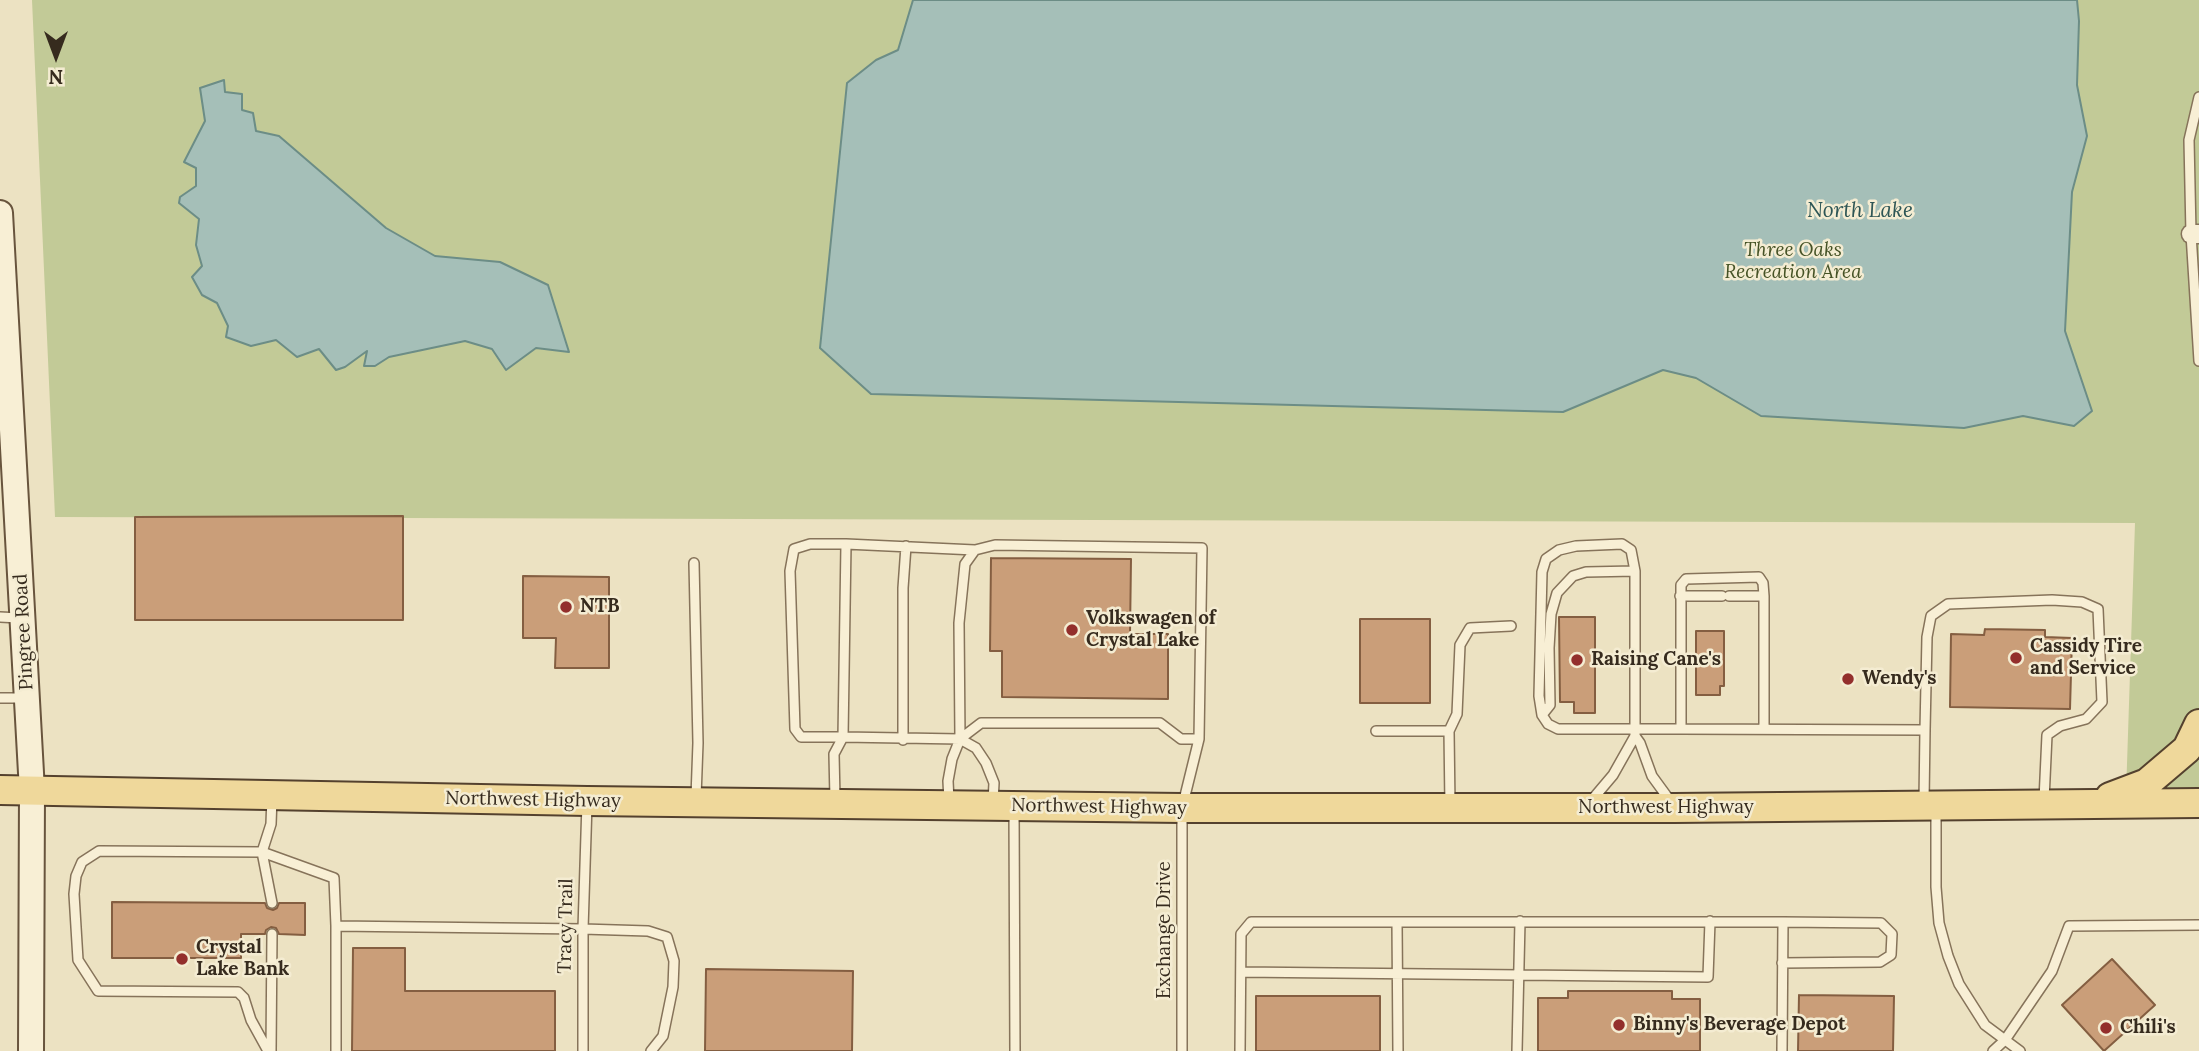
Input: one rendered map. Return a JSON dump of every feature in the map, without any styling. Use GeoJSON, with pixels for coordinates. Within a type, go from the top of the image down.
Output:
{"type":"FeatureCollection","features":[{"type":"Feature","properties":{"kind":"main road"},"geometry":{"type":"LineString","coordinates":[[2091,804],[2147,783],[2187,749],[2199,724]]}},
{"type":"Feature","properties":{"kind":"main road","name":"Northwest Highway"},"geometry":{"type":"LineString","coordinates":[[0,790],[695,803],[1182,808],[1584,809],[2199,803]]}},
{"type":"Feature","properties":{"kind":"street","name":"Pingree Road"},"geometry":{"type":"LineString","coordinates":[[0,213],[12,618],[28,698],[32,790],[31,1051]]}},
{"type":"Feature","properties":{"kind":"lane"},"geometry":{"type":"LineString","coordinates":[[2199,97],[2189,140],[2199,361]]}},
{"type":"Feature","properties":{"kind":"lane"},"geometry":{"type":"LineString","coordinates":[[975,550],[846,544],[810,544],[794,549],[790,571],[795,729],[801,737],[960,739],[976,748],[986,763],[1004,806],[1015,1051]]}},
{"type":"Feature","properties":{"kind":"lane"},"geometry":{"type":"LineString","coordinates":[[835,804],[834,754],[843,737],[846,544]]}},
{"type":"Feature","properties":{"kind":"lane"},"geometry":{"type":"LineString","coordinates":[[1675,808],[1652,776],[1635,733],[1635,571],[1630,550],[1622,544],[1576,546],[1559,550],[1546,559],[1542,572],[1539,696],[1542,715],[1548,724],[1559,729],[1635,733],[1681,729],[1925,730]]}},
{"type":"Feature","properties":{"kind":"lane","name":"Exchange Drive"},"geometry":{"type":"LineString","coordinates":[[975,550],[995,545],[1202,548],[1199,739],[1182,808],[1182,1051]]}},
{"type":"Feature","properties":{"kind":"lane"},"geometry":{"type":"LineString","coordinates":[[903,740],[903,589],[906,546]]}},
{"type":"Feature","properties":{"kind":"lane"},"geometry":{"type":"LineString","coordinates":[[949,806],[948,781],[952,759],[960,739],[959,623],[965,564],[975,550]]}},
{"type":"Feature","properties":{"kind":"lane"},"geometry":{"type":"LineString","coordinates":[[694,563],[698,743],[695,803]]}},
{"type":"Feature","properties":{"kind":"lane"},"geometry":{"type":"LineString","coordinates":[[1542,715],[1550,705],[1551,614],[1557,593],[1573,576],[1586,572],[1635,571]]}},
{"type":"Feature","properties":{"kind":"lane"},"geometry":{"type":"LineString","coordinates":[[1681,729],[1681,585],[1686,579],[1759,577],[1763,583],[1764,596],[1764,729]]}},
{"type":"Feature","properties":{"kind":"lane"},"geometry":{"type":"LineString","coordinates":[[1680,596],[1764,596]]}},
{"type":"Feature","properties":{"kind":"lane"},"geometry":{"type":"LineString","coordinates":[[2020,1051],[1985,1025],[1978,1015],[1959,984],[1939,923],[1925,730],[1927,637],[1931,616],[1948,604],[2052,600],[2082,602],[2098,609],[2102,702],[2086,719],[2060,726],[2047,735],[2044,805]]}},
{"type":"Feature","properties":{"kind":"lane"},"geometry":{"type":"LineString","coordinates":[[1450,808],[1449,731],[1457,714],[1461,645],[1464,635],[1470,628],[1511,626]]}},
{"type":"Feature","properties":{"kind":"lane"},"geometry":{"type":"LineString","coordinates":[[0,698],[28,698]]}},
{"type":"Feature","properties":{"kind":"lane"},"geometry":{"type":"LineString","coordinates":[[960,739],[981,723],[1160,723],[1181,739],[1199,739]]}},
{"type":"Feature","properties":{"kind":"lane"},"geometry":{"type":"LineString","coordinates":[[1376,731],[1449,731]]}},
{"type":"Feature","properties":{"kind":"lane"},"geometry":{"type":"LineString","coordinates":[[1584,809],[1612,775],[1635,733]]}},
{"type":"Feature","properties":{"kind":"lane"},"geometry":{"type":"LineString","coordinates":[[272,795],[271,824],[262,852],[272,903]]}},
{"type":"Feature","properties":{"kind":"lane","name":"Tracy Trail"},"geometry":{"type":"LineString","coordinates":[[583,1051],[587,801]]}},
{"type":"Feature","properties":{"kind":"lane"},"geometry":{"type":"LineString","coordinates":[[269,1051],[238,992],[98,991],[78,960],[74,894],[76,876],[82,862],[99,851],[262,852],[334,878],[337,1051]]}},
{"type":"Feature","properties":{"kind":"lane"},"geometry":{"type":"LineString","coordinates":[[1517,1051],[1520,921]]}},
{"type":"Feature","properties":{"kind":"lane"},"geometry":{"type":"LineString","coordinates":[[1241,972],[1708,977],[1710,921]]}},
{"type":"Feature","properties":{"kind":"lane"},"geometry":{"type":"LineString","coordinates":[[1240,1051],[1241,934],[1251,922],[1881,923],[1892,934],[1891,955],[1880,962],[1782,963]]}},
{"type":"Feature","properties":{"kind":"lane"},"geometry":{"type":"LineString","coordinates":[[1397,922],[1398,1051]]}},
{"type":"Feature","properties":{"kind":"lane"},"geometry":{"type":"LineString","coordinates":[[1782,1051],[1783,922]]}},
{"type":"Feature","properties":{"kind":"lane"},"geometry":{"type":"LineString","coordinates":[[1993,1051],[2005,1040],[2052,971],[2069,926],[2199,925]]}},
{"type":"Feature","properties":{"kind":"lane"},"geometry":{"type":"LineString","coordinates":[[336,926],[648,931],[667,937],[674,961],[673,987],[663,1036],[651,1051]]}},
{"type":"Feature","properties":{"kind":"lane"},"geometry":{"type":"LineString","coordinates":[[269,1051],[272,934]]}},
{"type":"Feature","properties":{"kind":"green space","name":"Three Oaks Recreation Area"},"geometry":{"type":"Polygon","coordinates":[[[32,0],[2199,0],[2199,791],[2126,794],[2135,523],[55,517],[32,0]]]}},
{"type":"Feature","properties":{"kind":"water","name":"North Lake"},"geometry":{"type":"Polygon","coordinates":[[[913,0],[2077,0],[2077,85],[2087,136],[2072,192],[2065,331],[2092,411],[2074,426],[2023,416],[1964,428],[1761,416],[1696,378],[1663,370],[1563,412],[871,394],[820,348],[847,83],[876,60],[898,50],[913,0]]]}},
{"type":"Feature","properties":{"kind":"water"},"geometry":{"type":"Polygon","coordinates":[[[224,80],[225,92],[242,94],[242,110],[253,113],[256,131],[279,136],[386,228],[435,256],[500,262],[548,285],[569,352],[536,348],[506,370],[492,349],[465,341],[389,357],[375,366],[364,366],[367,351],[345,367],[336,370],[319,349],[297,357],[276,340],[251,346],[226,337],[228,326],[217,303],[202,295],[192,277],[202,266],[196,245],[199,219],[179,203],[180,197],[196,186],[196,168],[184,162],[205,121],[200,88],[224,80]]]}},
{"type":"Feature","properties":{"kind":"building"},"geometry":{"type":"Polygon","coordinates":[[[403,516],[403,620],[135,620],[135,517],[403,516]]]}},
{"type":"Feature","properties":{"kind":"building"},"geometry":{"type":"Polygon","coordinates":[[[991,558],[1131,559],[1130,634],[1168,634],[1168,699],[1002,697],[1002,651],[990,651],[991,558]]]}},
{"type":"Feature","properties":{"kind":"building","name":"NTB"},"geometry":{"type":"Polygon","coordinates":[[[523,576],[609,577],[609,668],[555,668],[556,638],[523,638],[523,576]]]}},
{"type":"Feature","properties":{"kind":"building","name":"Raising Cane's"},"geometry":{"type":"Polygon","coordinates":[[[1559,617],[1595,617],[1595,713],[1574,713],[1574,702],[1560,702],[1559,617]]]}},
{"type":"Feature","properties":{"kind":"building"},"geometry":{"type":"Polygon","coordinates":[[[1360,619],[1430,619],[1430,703],[1360,703],[1360,619]]]}},
{"type":"Feature","properties":{"kind":"building"},"geometry":{"type":"Polygon","coordinates":[[[1985,629],[2045,630],[2045,637],[2072,638],[2070,709],[1950,707],[1951,634],[1984,635],[1985,629]]]}},
{"type":"Feature","properties":{"kind":"building"},"geometry":{"type":"Polygon","coordinates":[[[1696,631],[1724,631],[1724,686],[1720,686],[1720,695],[1696,695],[1696,631]]]}},
{"type":"Feature","properties":{"kind":"building"},"geometry":{"type":"Polygon","coordinates":[[[112,902],[265,903],[267,908],[273,910],[279,903],[305,903],[305,935],[279,934],[276,928],[271,927],[265,934],[241,934],[241,958],[112,958],[112,902]]]}},
{"type":"Feature","properties":{"kind":"building"},"geometry":{"type":"Polygon","coordinates":[[[353,948],[405,948],[405,991],[555,991],[555,1051],[352,1051],[353,948]]]}},
{"type":"Feature","properties":{"kind":"building","name":"Chili's"},"geometry":{"type":"Polygon","coordinates":[[[2112,959],[2155,1005],[2104,1051],[2062,1005],[2112,959]]]}},
{"type":"Feature","properties":{"kind":"building"},"geometry":{"type":"Polygon","coordinates":[[[706,969],[853,971],[852,1051],[705,1051],[706,969]]]}},
{"type":"Feature","properties":{"kind":"building","name":"Binny's Beverage Depot"},"geometry":{"type":"Polygon","coordinates":[[[1568,991],[1672,991],[1672,999],[1700,999],[1700,1051],[1538,1051],[1538,998],[1568,998],[1568,991]]]}},
{"type":"Feature","properties":{"kind":"building"},"geometry":{"type":"Polygon","coordinates":[[[1799,995],[1894,996],[1893,1051],[1798,1051],[1799,995]]]}},
{"type":"Feature","properties":{"kind":"building"},"geometry":{"type":"Polygon","coordinates":[[[1256,996],[1380,996],[1380,1051],[1256,1051],[1256,996]]]}},
{"type":"Feature","properties":{"kind":"place","name":"NTB"},"geometry":{"type":"Point","coordinates":[566,607]}},
{"type":"Feature","properties":{"kind":"place","name":"Volkswagen of Crystal Lake"},"geometry":{"type":"Point","coordinates":[1072,630]}},
{"type":"Feature","properties":{"kind":"place","name":"Cassidy Tire and Service"},"geometry":{"type":"Point","coordinates":[2016,658]}},
{"type":"Feature","properties":{"kind":"place","name":"Raising Cane's"},"geometry":{"type":"Point","coordinates":[1577,660]}},
{"type":"Feature","properties":{"kind":"place","name":"Wendy's"},"geometry":{"type":"Point","coordinates":[1848,679]}},
{"type":"Feature","properties":{"kind":"place","name":"Crystal Lake Bank"},"geometry":{"type":"Point","coordinates":[182,959]}},
{"type":"Feature","properties":{"kind":"place","name":"Binny's Beverage Depot"},"geometry":{"type":"Point","coordinates":[1619,1025]}},
{"type":"Feature","properties":{"kind":"place","name":"Chili's"},"geometry":{"type":"Point","coordinates":[2106,1028]}}]}
